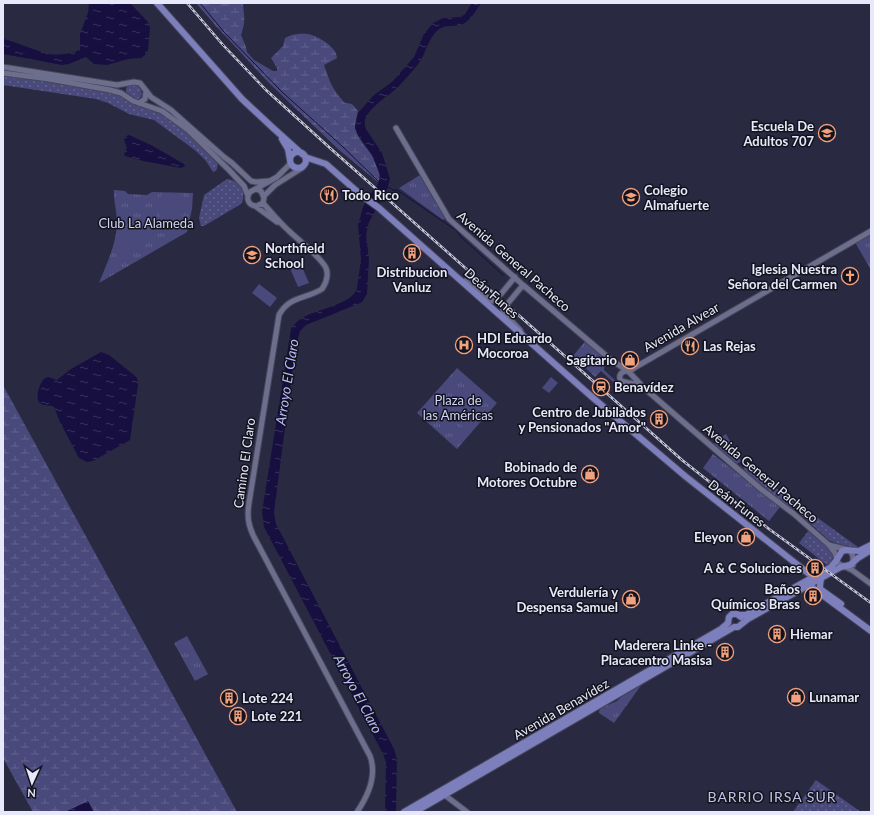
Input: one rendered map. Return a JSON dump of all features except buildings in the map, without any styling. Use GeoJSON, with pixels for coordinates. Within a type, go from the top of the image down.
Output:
{"type":"FeatureCollection","features":[{"type":"Feature","properties":{"kind":"main road"},"geometry":{"type":"LineString","coordinates":[[157,3],[227,83],[272,127],[304,155]]}},
{"type":"Feature","properties":{"kind":"main road"},"geometry":{"type":"LineString","coordinates":[[272,127],[286,146],[289,152],[290,162],[294,168],[312,162],[322,163]]}},
{"type":"Feature","properties":{"kind":"main road"},"geometry":{"type":"LineString","coordinates":[[290,162],[293,154],[298,152],[304,155]]}},
{"type":"Feature","properties":{"kind":"main road"},"geometry":{"type":"LineString","coordinates":[[303,166],[304,155]]}},
{"type":"Feature","properties":{"kind":"main road","name":"Deán Funes"},"geometry":{"type":"LineString","coordinates":[[304,155],[329,167],[379,208],[685,476],[813,577]]}},
{"type":"Feature","properties":{"kind":"main road"},"geometry":{"type":"LineString","coordinates":[[871,545],[859,551],[842,551],[831,567],[752,612],[739,615],[730,615],[728,623],[734,628],[850,564],[871,550]]}},
{"type":"Feature","properties":{"kind":"main road"},"geometry":{"type":"LineString","coordinates":[[821,579],[820,587],[822,590],[871,626]]}},
{"type":"Feature","properties":{"kind":"main road"},"geometry":{"type":"LineString","coordinates":[[808,586],[871,631]]}},
{"type":"Feature","properties":{"kind":"main road"},"geometry":{"type":"LineString","coordinates":[[739,615],[741,618],[740,624]]}},
{"type":"Feature","properties":{"kind":"main road","name":"Avenida Benavídez"},"geometry":{"type":"LineString","coordinates":[[415,812],[721,629],[728,623]]}},
{"type":"Feature","properties":{"kind":"main road","name":"Avenida Benavídez"},"geometry":{"type":"LineString","coordinates":[[404,812],[443,794],[734,628]]}},
{"type":"Feature","properties":{"kind":"street"},"geometry":{"type":"LineString","coordinates":[[3,67],[117,85],[134,82],[140,83],[151,97],[176,115],[249,179],[256,182],[269,181]]}},
{"type":"Feature","properties":{"kind":"street"},"geometry":{"type":"LineString","coordinates":[[3,73],[100,87],[118,92],[139,103],[162,111],[188,130],[243,184],[248,196],[248,202],[255,206],[259,206],[263,203],[264,196],[275,185],[303,166]]}},
{"type":"Feature","properties":{"kind":"street"},"geometry":{"type":"LineString","coordinates":[[126,97],[124,90],[129,84]]}},
{"type":"Feature","properties":{"kind":"street"},"geometry":{"type":"LineString","coordinates":[[139,103],[145,99],[146,91]]}},
{"type":"Feature","properties":{"kind":"street","name":"Avenida General Pacheco"},"geometry":{"type":"LineString","coordinates":[[396,128],[446,215],[523,285],[610,358],[629,372],[761,489],[794,514],[829,545],[835,552],[839,564],[845,566],[871,584]]}},
{"type":"Feature","properties":{"kind":"street"},"geometry":{"type":"LineString","coordinates":[[248,196],[252,191],[256,190],[280,174],[290,162]]}},
{"type":"Feature","properties":{"kind":"street"},"geometry":{"type":"LineString","coordinates":[[256,190],[261,191],[264,196]]}},
{"type":"Feature","properties":{"kind":"street","name":"Camino El Claro"},"geometry":{"type":"LineString","coordinates":[[263,203],[319,260],[325,268],[327,278],[322,289],[288,303],[279,314],[250,495],[248,520],[250,530],[370,756],[372,777],[358,811]]}},
{"type":"Feature","properties":{"kind":"street","name":"Camino El Claro"},"geometry":{"type":"LineString","coordinates":[[255,206],[288,230]]}},
{"type":"Feature","properties":{"kind":"street","name":"Avenida Alvear"},"geometry":{"type":"LineString","coordinates":[[629,372],[640,364],[871,231]]}},
{"type":"Feature","properties":{"kind":"street"},"geometry":{"type":"LineString","coordinates":[[458,277],[492,301],[499,296],[515,277]]}},
{"type":"Feature","properties":{"kind":"street"},"geometry":{"type":"LineString","coordinates":[[520,333],[520,330],[503,312],[503,309],[523,285]]}},
{"type":"Feature","properties":{"kind":"street"},"geometry":{"type":"LineString","coordinates":[[610,358],[620,375],[621,381],[624,383],[631,380],[629,372],[624,372],[620,375]]}},
{"type":"Feature","properties":{"kind":"street","name":"Avenida General Pacheco"},"geometry":{"type":"LineString","coordinates":[[628,382],[643,386]]}},
{"type":"Feature","properties":{"kind":"street","name":"Avenida General Pacheco"},"geometry":{"type":"LineString","coordinates":[[829,545],[849,550]]}},
{"type":"Feature","properties":{"kind":"street"},"geometry":{"type":"LineString","coordinates":[[849,550],[853,555],[854,569],[858,575]]}},
{"type":"Feature","properties":{"kind":"street"},"geometry":{"type":"LineString","coordinates":[[443,794],[467,812]]}},
{"type":"Feature","properties":{"kind":"green space"},"geometry":{"type":"Polygon","coordinates":[[[196,3],[243,3],[244,22],[241,35],[247,52],[254,60],[273,71],[277,71],[277,68],[271,58],[283,46],[285,38],[293,35],[304,34],[311,35],[326,42],[334,50],[337,58],[324,65],[326,71],[337,94],[345,103],[352,104],[358,111],[355,124],[357,133],[360,140],[378,166],[379,183],[338,149],[268,82],[196,3]]]}},
{"type":"Feature","properties":{"kind":"green space"},"geometry":{"type":"Polygon","coordinates":[[[3,74],[55,81],[117,94],[154,109],[172,120],[216,159],[216,171],[213,172],[206,161],[196,151],[154,120],[129,114],[108,103],[96,99],[3,85],[3,74]]]}},
{"type":"Feature","properties":{"kind":"green space"},"geometry":{"type":"Polygon","coordinates":[[[135,84],[140,87],[142,95],[138,99],[134,99],[126,92],[126,88],[128,86],[135,84]]]}},
{"type":"Feature","properties":{"kind":"green space"},"geometry":{"type":"Polygon","coordinates":[[[420,175],[446,218],[443,220],[399,188],[420,175]]]}},
{"type":"Feature","properties":{"kind":"green space"},"geometry":{"type":"Polygon","coordinates":[[[227,179],[239,184],[241,187],[243,191],[243,200],[241,204],[204,226],[201,226],[199,218],[204,195],[227,179]]]}},
{"type":"Feature","properties":{"kind":"green space","name":"Club La Alameda"},"geometry":{"type":"Polygon","coordinates":[[[114,190],[125,191],[128,194],[147,195],[152,192],[193,193],[192,209],[187,232],[99,283],[111,253],[117,229],[114,190]]]}},
{"type":"Feature","properties":{"kind":"green space"},"geometry":{"type":"Polygon","coordinates":[[[161,194],[183,195],[182,228],[159,226],[161,194]]]}},
{"type":"Feature","properties":{"kind":"green space"},"geometry":{"type":"Polygon","coordinates":[[[126,227],[143,232],[144,234],[139,251],[137,252],[120,248],[119,245],[123,228],[126,227]]]}},
{"type":"Feature","properties":{"kind":"green space"},"geometry":{"type":"Polygon","coordinates":[[[871,234],[871,270],[856,244],[858,241],[871,234]]]}},
{"type":"Feature","properties":{"kind":"green space"},"geometry":{"type":"Polygon","coordinates":[[[300,262],[309,283],[298,287],[289,266],[300,262]]]}},
{"type":"Feature","properties":{"kind":"green space"},"geometry":{"type":"Polygon","coordinates":[[[259,284],[277,298],[270,307],[252,293],[259,284]]]}},
{"type":"Feature","properties":{"kind":"green space"},"geometry":{"type":"Polygon","coordinates":[[[586,340],[607,358],[604,370],[616,381],[614,383],[601,371],[595,377],[573,356],[586,340]]]}},
{"type":"Feature","properties":{"kind":"green space","name":"Plaza de las Américas"},"geometry":{"type":"Polygon","coordinates":[[[457,368],[497,403],[457,449],[417,413],[457,368]]]}},
{"type":"Feature","properties":{"kind":"green space"},"geometry":{"type":"Polygon","coordinates":[[[551,377],[558,383],[549,393],[542,388],[551,377]]]}},
{"type":"Feature","properties":{"kind":"green space"},"geometry":{"type":"Polygon","coordinates":[[[3,385],[237,812],[33,812],[3,758],[3,385]]]}},
{"type":"Feature","properties":{"kind":"green space"},"geometry":{"type":"Polygon","coordinates":[[[472,408],[480,416],[467,430],[459,423],[472,408]]]}},
{"type":"Feature","properties":{"kind":"green space"},"geometry":{"type":"Polygon","coordinates":[[[726,434],[741,461],[737,464],[714,444],[719,438],[726,434]]]}},
{"type":"Feature","properties":{"kind":"green space"},"geometry":{"type":"Polygon","coordinates":[[[713,454],[780,507],[769,521],[703,468],[713,454]]]}},
{"type":"Feature","properties":{"kind":"green space"},"geometry":{"type":"Polygon","coordinates":[[[750,462],[757,474],[800,506],[792,509],[744,471],[745,465],[750,462]]]}},
{"type":"Feature","properties":{"kind":"green space"},"geometry":{"type":"Polygon","coordinates":[[[804,508],[858,548],[848,547],[830,541],[800,514],[800,510],[804,508]]]}},
{"type":"Feature","properties":{"kind":"green space"},"geometry":{"type":"Polygon","coordinates":[[[809,530],[832,550],[834,559],[828,566],[799,543],[809,530]]]}},
{"type":"Feature","properties":{"kind":"green space"},"geometry":{"type":"Polygon","coordinates":[[[187,636],[208,674],[195,681],[174,643],[187,636]]]}},
{"type":"Feature","properties":{"kind":"green space"},"geometry":{"type":"Polygon","coordinates":[[[642,684],[614,723],[599,713],[601,708],[617,701],[642,684]]]}},
{"type":"Feature","properties":{"kind":"green space"},"geometry":{"type":"Polygon","coordinates":[[[816,780],[861,812],[793,812],[816,780]]]}},
{"type":"Feature","properties":{"kind":"water"},"geometry":{"type":"Polygon","coordinates":[[[89,3],[130,3],[148,22],[150,27],[148,50],[145,55],[141,58],[128,59],[107,65],[94,64],[86,57],[69,64],[62,65],[3,54],[3,39],[49,54],[80,51],[80,34],[88,13],[89,3]]]}},
{"type":"Feature","properties":{"kind":"water","name":"Arroyo El Claro"},"geometry":{"type":"Polygon","coordinates":[[[472,3],[481,3],[471,17],[463,24],[446,26],[437,31],[432,37],[416,67],[399,86],[370,111],[366,117],[366,129],[382,153],[390,179],[387,190],[369,222],[366,235],[369,259],[367,294],[362,302],[306,325],[300,331],[295,350],[274,513],[276,524],[394,749],[397,759],[396,812],[385,812],[386,762],[383,754],[264,527],[262,512],[291,329],[300,319],[334,306],[349,298],[354,294],[357,288],[361,259],[358,225],[363,207],[378,184],[380,175],[372,155],[355,128],[358,113],[373,96],[393,81],[414,57],[424,34],[433,23],[443,18],[461,17],[465,14],[472,3]]]}},
{"type":"Feature","properties":{"kind":"water"},"geometry":{"type":"Polygon","coordinates":[[[129,135],[151,145],[185,166],[181,168],[125,156],[124,154],[127,148],[124,140],[126,136],[129,135]]]}},
{"type":"Feature","properties":{"kind":"water"},"geometry":{"type":"Polygon","coordinates":[[[101,352],[109,355],[134,375],[137,378],[138,385],[130,440],[93,461],[87,462],[79,458],[60,422],[54,407],[40,404],[38,400],[38,392],[45,378],[49,377],[57,380],[71,369],[101,352]]]}},
{"type":"Feature","properties":{"kind":"water"},"geometry":{"type":"Polygon","coordinates":[[[88,801],[94,812],[65,812],[88,801]]]}},
{"type":"Feature","properties":{"kind":"waterway"},"geometry":{"type":"LineString","coordinates":[[200,3],[224,32],[282,92],[342,146],[379,182]]}},
{"type":"Feature","properties":{"kind":"waterway"},"geometry":{"type":"LineString","coordinates":[[388,187],[393,190],[397,190],[457,231],[461,237],[503,275]]}},
{"type":"Feature","properties":{"kind":"railway"},"geometry":{"type":"LineString","coordinates":[[187,3],[223,45],[266,90],[682,460],[769,529],[871,603]]}},
{"type":"Feature","properties":{"kind":"place","name":"Escuela De Adultos 707"},"geometry":{"type":"Point","coordinates":[827,133]}},
{"type":"Feature","properties":{"kind":"place","name":"Todo Rico"},"geometry":{"type":"Point","coordinates":[329,195]}},
{"type":"Feature","properties":{"kind":"place","name":"Colegio Almafuerte"},"geometry":{"type":"Point","coordinates":[631,197]}},
{"type":"Feature","properties":{"kind":"place","name":"Distribucion Vanluz"},"geometry":{"type":"Point","coordinates":[412,253]}},
{"type":"Feature","properties":{"kind":"place","name":"Northfield School"},"geometry":{"type":"Point","coordinates":[252,255]}},
{"type":"Feature","properties":{"kind":"place","name":"Iglesia Nuestra Señora del Carmen"},"geometry":{"type":"Point","coordinates":[850,276]}},
{"type":"Feature","properties":{"kind":"place","name":"HDI Eduardo Mocoroa"},"geometry":{"type":"Point","coordinates":[464,345]}},
{"type":"Feature","properties":{"kind":"place","name":"Las Rejas"},"geometry":{"type":"Point","coordinates":[690,346]}},
{"type":"Feature","properties":{"kind":"place","name":"Sagitario"},"geometry":{"type":"Point","coordinates":[630,360]}},
{"type":"Feature","properties":{"kind":"place","name":"Benavídez"},"geometry":{"type":"Point","coordinates":[601,387]}},
{"type":"Feature","properties":{"kind":"place","name":"Centro de Jubilados y Pensionados \"Amor\""},"geometry":{"type":"Point","coordinates":[659,419]}},
{"type":"Feature","properties":{"kind":"place","name":"Bobinado de Motores Octubre"},"geometry":{"type":"Point","coordinates":[590,474]}},
{"type":"Feature","properties":{"kind":"place","name":"Eleyon"},"geometry":{"type":"Point","coordinates":[746,537]}},
{"type":"Feature","properties":{"kind":"place","name":"A & C Soluciones"},"geometry":{"type":"Point","coordinates":[815,568]}},
{"type":"Feature","properties":{"kind":"place","name":"Baños Químicos Brass"},"geometry":{"type":"Point","coordinates":[813,596]}},
{"type":"Feature","properties":{"kind":"place","name":"Verdulería y Despensa Samuel"},"geometry":{"type":"Point","coordinates":[631,599]}},
{"type":"Feature","properties":{"kind":"place","name":"Hiemar"},"geometry":{"type":"Point","coordinates":[777,634]}},
{"type":"Feature","properties":{"kind":"place","name":"Maderera Linke - Placacentro Masisa"},"geometry":{"type":"Point","coordinates":[725,652]}},
{"type":"Feature","properties":{"kind":"place","name":"Lunamar"},"geometry":{"type":"Point","coordinates":[796,697]}},
{"type":"Feature","properties":{"kind":"place","name":"Lote 224"},"geometry":{"type":"Point","coordinates":[229,698]}},
{"type":"Feature","properties":{"kind":"place","name":"Lote 221"},"geometry":{"type":"Point","coordinates":[238,716]}},
{"type":"Feature","properties":{"kind":"district","name":"BARRIO IRSA SUR"},"geometry":{"type":"Point","coordinates":[772,797]}}]}
